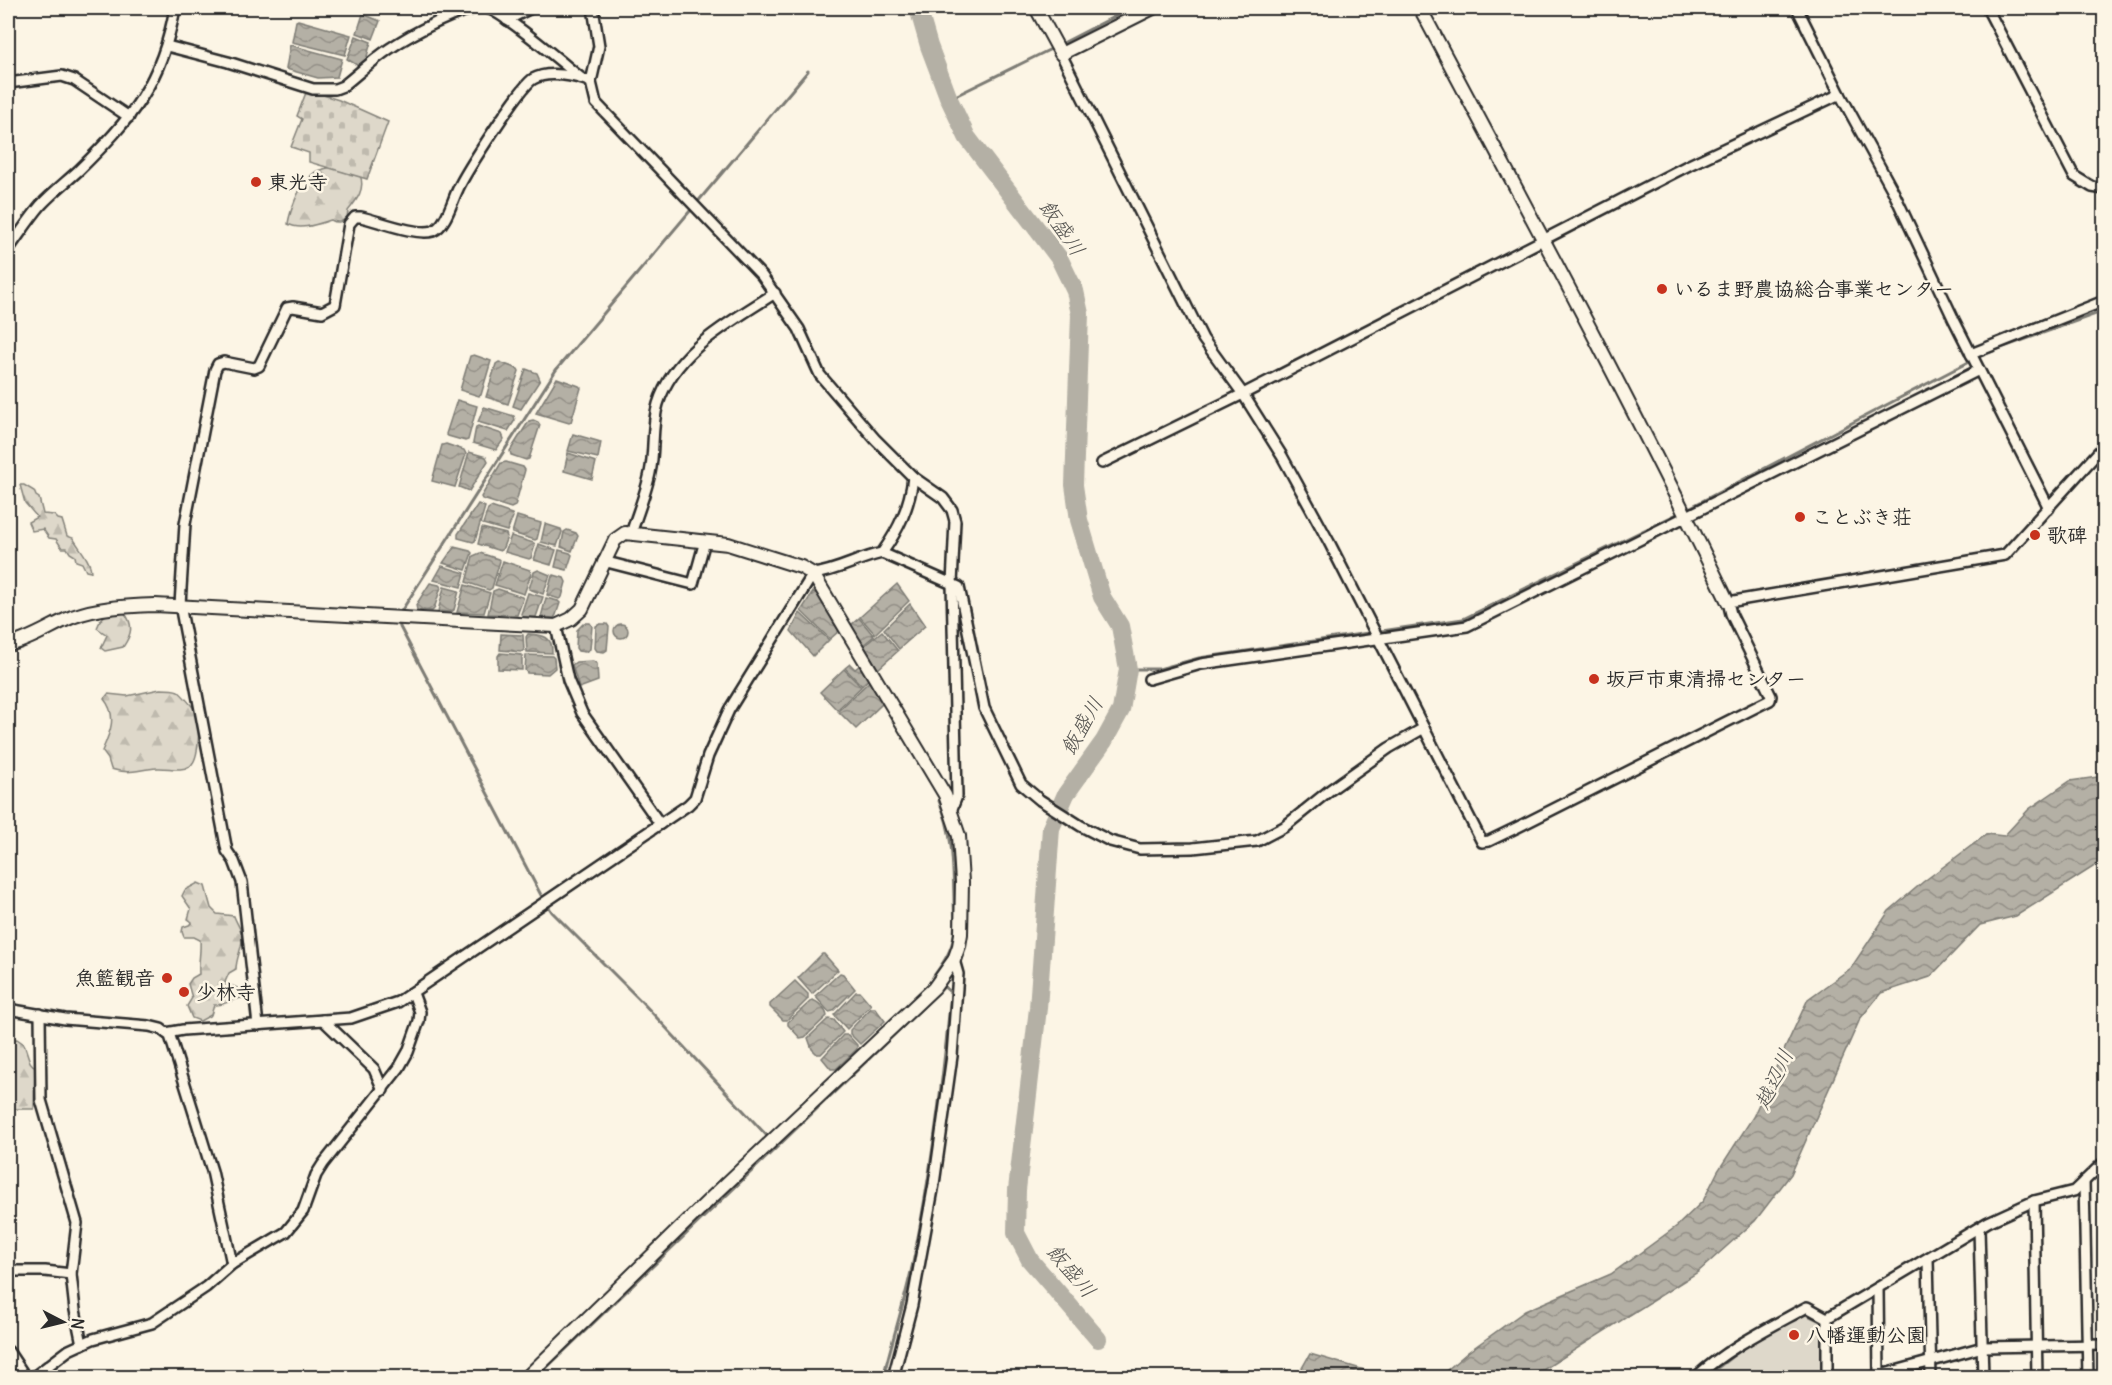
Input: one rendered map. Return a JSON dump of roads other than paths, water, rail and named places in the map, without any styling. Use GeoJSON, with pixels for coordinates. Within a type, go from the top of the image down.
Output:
{"type":"FeatureCollection","features":[{"type":"Feature","properties":{"kind":"street"},"geometry":{"type":"LineString","coordinates":[[8,250],[41,205],[78,172],[129,117],[145,94],[167,46],[176,8]]}},
{"type":"Feature","properties":{"kind":"street"},"geometry":{"type":"LineString","coordinates":[[167,46],[228,62],[313,89],[335,89],[343,86],[389,49],[444,19],[475,8],[487,8],[507,20],[586,80],[596,103],[608,117],[762,276],[799,329],[820,375],[875,439],[913,477],[943,498],[952,510],[955,521],[952,584],[957,796],[951,811]]}},
{"type":"Feature","properties":{"kind":"street"},"geometry":{"type":"LineString","coordinates":[[507,20],[531,8]]}},
{"type":"Feature","properties":{"kind":"street"},"geometry":{"type":"LineString","coordinates":[[586,80],[599,46],[593,8]]}},
{"type":"Feature","properties":{"kind":"street"},"geometry":{"type":"LineString","coordinates":[[1036,8],[1203,339],[1243,394],[1282,456],[1482,842],[1489,841],[1770,700],[1771,696],[1686,516],[1543,239],[1420,8]]}},
{"type":"Feature","properties":{"kind":"street"},"geometry":{"type":"LineString","coordinates":[[1061,54],[1153,8]]}},
{"type":"Feature","properties":{"kind":"street"},"geometry":{"type":"LineString","coordinates":[[1797,8],[1840,94],[1893,191],[1971,354],[2049,508]]}},
{"type":"Feature","properties":{"kind":"street"},"geometry":{"type":"LineString","coordinates":[[1987,8],[2074,176],[2092,187],[2104,189]]}},
{"type":"Feature","properties":{"kind":"street"},"geometry":{"type":"LineString","coordinates":[[258,1025],[242,882],[234,861],[227,851],[180,605],[185,524],[218,364],[224,362],[257,368],[287,308],[322,312],[334,305],[350,224],[355,218],[361,217],[414,231],[432,231],[444,222],[461,182],[518,96],[532,80],[545,75],[586,80]]}},
{"type":"Feature","properties":{"kind":"street"},"geometry":{"type":"LineString","coordinates":[[8,83],[62,76],[74,80],[129,117]]}},
{"type":"Feature","properties":{"kind":"street"},"geometry":{"type":"LineString","coordinates":[[1102,464],[1689,165],[1840,94]]}},
{"type":"Feature","properties":{"kind":"street"},"geometry":{"type":"LineString","coordinates":[[631,534],[650,473],[654,425],[664,389],[677,368],[695,348],[775,293]]}},
{"type":"Feature","properties":{"kind":"street"},"geometry":{"type":"LineString","coordinates":[[1971,354],[2104,301]]}},
{"type":"Feature","properties":{"kind":"street"},"geometry":{"type":"LineString","coordinates":[[1149,679],[1201,664],[1467,626],[1979,370]]}},
{"type":"Feature","properties":{"kind":"street"},"geometry":{"type":"LineString","coordinates":[[1728,602],[2005,555],[2104,446]]}},
{"type":"Feature","properties":{"kind":"street"},"geometry":{"type":"LineString","coordinates":[[813,574],[830,572],[882,553],[905,515],[911,498],[913,477]]}},
{"type":"Feature","properties":{"kind":"street"},"geometry":{"type":"LineString","coordinates":[[8,645],[20,643],[88,612],[130,606],[180,605],[556,626],[571,619],[582,609],[603,561],[615,540],[625,533],[705,541],[746,548],[801,567],[813,574],[945,795],[951,811],[959,836],[962,882],[961,934],[954,960],[934,988],[709,1200],[526,1377]]}},
{"type":"Feature","properties":{"kind":"street"},"geometry":{"type":"LineString","coordinates":[[603,561],[693,584],[705,541]]}},
{"type":"Feature","properties":{"kind":"street"},"geometry":{"type":"LineString","coordinates":[[882,553],[959,587],[978,688],[987,715],[1021,784],[1040,800],[1110,841],[1140,849],[1193,848],[1257,841],[1284,827],[1330,790],[1389,748],[1424,729]]}},
{"type":"Feature","properties":{"kind":"street"},"geometry":{"type":"LineString","coordinates":[[166,1033],[351,1018],[398,1002],[688,805],[695,798],[708,756],[729,710],[813,574]]}},
{"type":"Feature","properties":{"kind":"street"},"geometry":{"type":"LineString","coordinates":[[556,626],[568,680],[582,713],[660,824]]}},
{"type":"Feature","properties":{"kind":"street"},"geometry":{"type":"LineString","coordinates":[[893,1377],[912,1305],[934,1184],[952,1056],[958,974],[954,960]]}},
{"type":"Feature","properties":{"kind":"street"},"geometry":{"type":"LineString","coordinates":[[32,1377],[69,1350],[93,1339],[152,1323],[206,1287],[232,1264],[274,1240],[296,1222],[323,1164],[383,1090],[408,1052],[420,1012],[413,993]]}},
{"type":"Feature","properties":{"kind":"street"},"geometry":{"type":"LineString","coordinates":[[8,1009],[65,1019],[149,1026],[161,1029],[170,1036],[212,1171],[232,1264]]}},
{"type":"Feature","properties":{"kind":"street"},"geometry":{"type":"LineString","coordinates":[[40,1014],[41,1100],[77,1223],[71,1274],[82,1344]]}},
{"type":"Feature","properties":{"kind":"street"},"geometry":{"type":"LineString","coordinates":[[323,1020],[374,1069],[383,1090]]}},
{"type":"Feature","properties":{"kind":"street"},"geometry":{"type":"LineString","coordinates":[[1827,1318],[1979,1228],[2034,1201],[2074,1191],[2104,1162]]}},
{"type":"Feature","properties":{"kind":"street"},"geometry":{"type":"LineString","coordinates":[[2084,1181],[2088,1377]]}},
{"type":"Feature","properties":{"kind":"street"},"geometry":{"type":"LineString","coordinates":[[2034,1201],[2037,1377]]}},
{"type":"Feature","properties":{"kind":"street"},"geometry":{"type":"LineString","coordinates":[[1979,1228],[1983,1377]]}},
{"type":"Feature","properties":{"kind":"street"},"geometry":{"type":"LineString","coordinates":[[1928,1259],[1931,1377]]}},
{"type":"Feature","properties":{"kind":"street"},"geometry":{"type":"LineString","coordinates":[[8,1271],[71,1274]]}},
{"type":"Feature","properties":{"kind":"street"},"geometry":{"type":"LineString","coordinates":[[1878,1288],[1876,1377],[1983,1347],[2104,1345]]}},
{"type":"Feature","properties":{"kind":"street"},"geometry":{"type":"LineString","coordinates":[[1695,1377],[1706,1367],[1743,1343],[1807,1307],[1827,1318]]}},
{"type":"Feature","properties":{"kind":"street"},"geometry":{"type":"LineString","coordinates":[[1827,1318],[1827,1377]]}},
{"type":"Feature","properties":{"kind":"street"},"geometry":{"type":"LineString","coordinates":[[8,1351],[26,1377]]}},
{"type":"Feature","properties":{"kind":"water"},"geometry":{"type":"Polygon","coordinates":[[[363,14],[380,21],[373,39],[357,33],[363,14]]]}},
{"type":"Feature","properties":{"kind":"water"},"geometry":{"type":"Polygon","coordinates":[[[298,20],[351,35],[345,55],[292,42],[298,20]]]}},
{"type":"Feature","properties":{"kind":"water"},"geometry":{"type":"Polygon","coordinates":[[[356,36],[371,42],[366,60],[360,67],[347,59],[356,36]]]}},
{"type":"Feature","properties":{"kind":"water"},"geometry":{"type":"Polygon","coordinates":[[[290,45],[342,59],[337,77],[318,78],[286,69],[290,45]]]}},
{"type":"Feature","properties":{"kind":"water"},"geometry":{"type":"Polygon","coordinates":[[[474,355],[491,361],[479,396],[460,390],[470,356],[474,355]]]}},
{"type":"Feature","properties":{"kind":"water"},"geometry":{"type":"Polygon","coordinates":[[[499,362],[519,371],[508,404],[486,397],[496,364],[499,362]]]}},
{"type":"Feature","properties":{"kind":"water"},"geometry":{"type":"Polygon","coordinates":[[[526,369],[537,373],[540,380],[521,409],[513,406],[526,369]]]}},
{"type":"Feature","properties":{"kind":"water"},"geometry":{"type":"Polygon","coordinates":[[[557,378],[581,388],[569,423],[536,413],[557,378]]]}},
{"type":"Feature","properties":{"kind":"water"},"geometry":{"type":"Polygon","coordinates":[[[457,400],[477,406],[468,440],[465,441],[446,434],[457,400]]]}},
{"type":"Feature","properties":{"kind":"water"},"geometry":{"type":"Polygon","coordinates":[[[484,407],[514,416],[515,420],[508,431],[478,422],[484,407]]]}},
{"type":"Feature","properties":{"kind":"water"},"geometry":{"type":"Polygon","coordinates":[[[533,420],[540,425],[529,459],[511,455],[510,451],[529,421],[533,420]]]}},
{"type":"Feature","properties":{"kind":"water"},"geometry":{"type":"Polygon","coordinates":[[[478,426],[502,434],[504,439],[496,450],[473,443],[478,426]]]}},
{"type":"Feature","properties":{"kind":"water"},"geometry":{"type":"Polygon","coordinates":[[[573,434],[601,442],[598,458],[568,451],[573,434]]]}},
{"type":"Feature","properties":{"kind":"water"},"geometry":{"type":"Polygon","coordinates":[[[446,444],[464,450],[466,454],[455,487],[432,481],[442,445],[446,444]]]}},
{"type":"Feature","properties":{"kind":"water"},"geometry":{"type":"Polygon","coordinates":[[[469,452],[486,457],[488,461],[469,491],[459,487],[469,452]]]}},
{"type":"Feature","properties":{"kind":"water"},"geometry":{"type":"Polygon","coordinates":[[[568,453],[596,462],[592,479],[564,471],[568,453]]]}},
{"type":"Feature","properties":{"kind":"water"},"geometry":{"type":"Polygon","coordinates":[[[506,462],[523,467],[525,470],[515,506],[511,508],[481,497],[501,463],[506,462]]]}},
{"type":"Feature","properties":{"kind":"water"},"geometry":{"type":"Polygon","coordinates":[[[478,504],[485,507],[475,541],[458,538],[458,534],[478,504]]]}},
{"type":"Feature","properties":{"kind":"water"},"geometry":{"type":"Polygon","coordinates":[[[491,507],[512,514],[513,517],[507,531],[483,524],[488,509],[491,507]]]}},
{"type":"Feature","properties":{"kind":"water"},"geometry":{"type":"Polygon","coordinates":[[[517,516],[541,523],[537,539],[512,533],[517,516]]]}},
{"type":"Feature","properties":{"kind":"water"},"geometry":{"type":"Polygon","coordinates":[[[545,524],[561,529],[557,546],[541,542],[545,524]]]}},
{"type":"Feature","properties":{"kind":"water"},"geometry":{"type":"Polygon","coordinates":[[[482,528],[506,534],[502,550],[478,544],[482,528]]]}},
{"type":"Feature","properties":{"kind":"water"},"geometry":{"type":"Polygon","coordinates":[[[567,530],[578,536],[572,551],[561,547],[564,532],[567,530]]]}},
{"type":"Feature","properties":{"kind":"water"},"geometry":{"type":"Polygon","coordinates":[[[511,536],[534,543],[531,558],[505,552],[511,536]]]}},
{"type":"Feature","properties":{"kind":"water"},"geometry":{"type":"Polygon","coordinates":[[[539,544],[556,550],[551,565],[534,560],[539,544]]]}},
{"type":"Feature","properties":{"kind":"water"},"geometry":{"type":"Polygon","coordinates":[[[454,547],[472,553],[466,570],[443,563],[454,547]]]}},
{"type":"Feature","properties":{"kind":"water"},"geometry":{"type":"Polygon","coordinates":[[[559,550],[572,555],[567,570],[555,567],[559,550]]]}},
{"type":"Feature","properties":{"kind":"water"},"geometry":{"type":"Polygon","coordinates":[[[480,553],[500,561],[492,588],[489,590],[466,582],[473,556],[480,553]]]}},
{"type":"Feature","properties":{"kind":"water"},"geometry":{"type":"Polygon","coordinates":[[[503,561],[530,570],[531,574],[524,594],[495,585],[503,561]]]}},
{"type":"Feature","properties":{"kind":"water"},"geometry":{"type":"Polygon","coordinates":[[[442,566],[465,573],[461,587],[434,580],[442,566]]]}},
{"type":"Feature","properties":{"kind":"water"},"geometry":{"type":"Polygon","coordinates":[[[538,570],[550,575],[543,594],[529,589],[534,572],[538,570]]]}},
{"type":"Feature","properties":{"kind":"water"},"geometry":{"type":"Polygon","coordinates":[[[554,575],[564,578],[566,582],[562,597],[559,599],[547,595],[554,575]]]}},
{"type":"Feature","properties":{"kind":"water"},"geometry":{"type":"Polygon","coordinates":[[[430,583],[441,587],[434,609],[432,611],[417,610],[416,605],[430,583]]]}},
{"type":"Feature","properties":{"kind":"water"},"geometry":{"type":"Polygon","coordinates":[[[897,584],[909,601],[875,634],[860,617],[897,584]]]}},
{"type":"Feature","properties":{"kind":"water"},"geometry":{"type":"Polygon","coordinates":[[[465,585],[490,593],[484,613],[457,612],[465,585]]]}},
{"type":"Feature","properties":{"kind":"water"},"geometry":{"type":"Polygon","coordinates":[[[444,587],[459,591],[454,610],[451,612],[438,611],[444,587]]]}},
{"type":"Feature","properties":{"kind":"water"},"geometry":{"type":"Polygon","coordinates":[[[498,589],[522,597],[517,615],[488,614],[493,591],[498,589]]]}},
{"type":"Feature","properties":{"kind":"water"},"geometry":{"type":"Polygon","coordinates":[[[813,592],[817,593],[839,631],[830,639],[801,611],[813,592]]]}},
{"type":"Feature","properties":{"kind":"water"},"geometry":{"type":"Polygon","coordinates":[[[528,593],[543,597],[536,617],[523,617],[521,614],[528,593]]]}},
{"type":"Feature","properties":{"kind":"water"},"geometry":{"type":"Polygon","coordinates":[[[546,598],[560,603],[554,618],[541,617],[546,598]]]}},
{"type":"Feature","properties":{"kind":"water"},"geometry":{"type":"Polygon","coordinates":[[[910,604],[925,626],[899,649],[884,629],[910,604]]]}},
{"type":"Feature","properties":{"kind":"water"},"geometry":{"type":"Polygon","coordinates":[[[800,613],[829,640],[813,656],[791,631],[800,613]]]}},
{"type":"Feature","properties":{"kind":"water"},"geometry":{"type":"Polygon","coordinates":[[[859,618],[874,636],[862,646],[851,625],[859,618]]]}},
{"type":"Feature","properties":{"kind":"water"},"geometry":{"type":"Polygon","coordinates":[[[584,623],[590,623],[592,626],[590,649],[585,652],[578,651],[576,648],[577,630],[584,623]]]}},
{"type":"Feature","properties":{"kind":"water"},"geometry":{"type":"Polygon","coordinates":[[[607,624],[609,627],[607,650],[604,652],[597,651],[595,648],[596,626],[607,624]]]}},
{"type":"Feature","properties":{"kind":"water"},"geometry":{"type":"Polygon","coordinates":[[[618,624],[624,624],[628,631],[624,638],[618,638],[614,634],[614,628],[618,624]]]}},
{"type":"Feature","properties":{"kind":"water"},"geometry":{"type":"Polygon","coordinates":[[[882,631],[898,651],[878,669],[864,646],[882,631]]]}},
{"type":"Feature","properties":{"kind":"water"},"geometry":{"type":"Polygon","coordinates":[[[501,634],[523,635],[524,650],[521,652],[500,650],[501,634]]]}},
{"type":"Feature","properties":{"kind":"water"},"geometry":{"type":"Polygon","coordinates":[[[528,634],[549,640],[552,653],[527,652],[526,637],[528,634]]]}},
{"type":"Feature","properties":{"kind":"water"},"geometry":{"type":"Polygon","coordinates":[[[500,653],[522,655],[522,670],[498,669],[500,653]]]}},
{"type":"Feature","properties":{"kind":"water"},"geometry":{"type":"Polygon","coordinates":[[[526,655],[552,656],[555,668],[548,674],[527,673],[525,670],[526,655]]]}},
{"type":"Feature","properties":{"kind":"water"},"geometry":{"type":"Polygon","coordinates":[[[593,661],[597,664],[598,681],[579,688],[572,665],[576,662],[593,661]]]}},
{"type":"Feature","properties":{"kind":"water"},"geometry":{"type":"Polygon","coordinates":[[[850,664],[855,669],[860,665],[869,679],[862,686],[845,668],[850,664]]]}},
{"type":"Feature","properties":{"kind":"water"},"geometry":{"type":"Polygon","coordinates":[[[844,669],[861,687],[837,710],[820,692],[844,669]]]}},
{"type":"Feature","properties":{"kind":"water"},"geometry":{"type":"Polygon","coordinates":[[[870,681],[883,703],[856,729],[838,711],[870,681]]]}},
{"type":"Feature","properties":{"kind":"water","name":"越辺川"},"geometry":{"type":"Polygon","coordinates":[[[2104,776],[2104,860],[2016,916],[1980,925],[1930,977],[1881,993],[1860,1019],[1791,1174],[1755,1221],[1698,1272],[1532,1377],[1439,1377],[1468,1352],[1525,1311],[1611,1274],[1677,1226],[1703,1201],[1718,1171],[1753,1117],[1808,999],[1851,968],[1889,911],[1987,834],[2004,836],[2029,809],[2070,781],[2104,776]]]}},
{"type":"Feature","properties":{"kind":"water"},"geometry":{"type":"Polygon","coordinates":[[[822,954],[838,970],[812,994],[798,978],[822,954]]]}},
{"type":"Feature","properties":{"kind":"water"},"geometry":{"type":"Polygon","coordinates":[[[840,973],[855,989],[833,1011],[829,1012],[815,996],[840,973]]]}},
{"type":"Feature","properties":{"kind":"water"},"geometry":{"type":"Polygon","coordinates":[[[795,981],[808,994],[808,999],[787,1020],[783,1020],[770,1007],[770,1004],[795,981]]]}},
{"type":"Feature","properties":{"kind":"water"},"geometry":{"type":"Polygon","coordinates":[[[856,992],[860,992],[871,1005],[847,1029],[834,1015],[856,992]]]}},
{"type":"Feature","properties":{"kind":"water"},"geometry":{"type":"Polygon","coordinates":[[[812,1000],[821,1006],[827,1016],[805,1037],[800,1038],[788,1022],[812,1000]]]}},
{"type":"Feature","properties":{"kind":"water"},"geometry":{"type":"Polygon","coordinates":[[[871,1008],[875,1008],[885,1021],[860,1044],[850,1034],[850,1030],[871,1008]]]}},
{"type":"Feature","properties":{"kind":"water"},"geometry":{"type":"Polygon","coordinates":[[[828,1019],[834,1020],[843,1032],[821,1054],[817,1054],[812,1049],[808,1038],[828,1019]]]}},
{"type":"Feature","properties":{"kind":"water"},"geometry":{"type":"Polygon","coordinates":[[[843,1035],[848,1035],[857,1045],[857,1049],[836,1069],[831,1069],[822,1058],[843,1035]]]}},
{"type":"Feature","properties":{"kind":"water"},"geometry":{"type":"Polygon","coordinates":[[[1310,1354],[1385,1376],[1402,1377],[1297,1377],[1310,1354]]]}},
{"type":"Feature","properties":{"kind":"waterway","name":"飯盛川"},"geometry":{"type":"LineString","coordinates":[[918,8],[929,46],[949,99],[967,137],[1059,258],[1075,291],[1080,314],[1074,485],[1079,520],[1102,597],[1120,626],[1128,669],[1121,710],[1104,741],[1066,794],[1051,828],[1038,1008],[1017,1190],[1016,1233],[1030,1260],[1098,1339]]}},
{"type":"Feature","properties":{"kind":"waterway"},"geometry":{"type":"LineString","coordinates":[[1061,44],[1131,8]]}},
{"type":"Feature","properties":{"kind":"waterway"},"geometry":{"type":"LineString","coordinates":[[949,99],[1055,47]]}},
{"type":"Feature","properties":{"kind":"waterway"},"geometry":{"type":"LineString","coordinates":[[400,616],[556,370],[808,71]]}},
{"type":"Feature","properties":{"kind":"waterway"},"geometry":{"type":"LineString","coordinates":[[1687,509],[1984,354],[2104,311]]}},
{"type":"Feature","properties":{"kind":"waterway"},"geometry":{"type":"LineString","coordinates":[[1128,669],[1159,669],[1199,658],[1463,619],[1681,512]]}},
{"type":"Feature","properties":{"kind":"waterway"},"geometry":{"type":"LineString","coordinates":[[399,622],[542,897],[552,912],[642,1002],[769,1138]]}},
{"type":"Feature","properties":{"kind":"waterway"},"geometry":{"type":"LineString","coordinates":[[935,978],[933,977],[952,945],[955,924],[951,849],[947,825],[939,801]]}},
{"type":"Feature","properties":{"kind":"waterway"},"geometry":{"type":"LineString","coordinates":[[883,1378],[912,1269],[932,1156],[951,993],[942,985]]}},
{"type":"Feature","properties":{"kind":"waterway"},"geometry":{"type":"LineString","coordinates":[[536,1378],[944,987]]}},
{"type":"Feature","properties":{"kind":"place","name":"東光寺"},"geometry":{"type":"Point","coordinates":[256,182]}},
{"type":"Feature","properties":{"kind":"place","name":"いるま野農協総合事業センター"},"geometry":{"type":"Point","coordinates":[1662,289]}},
{"type":"Feature","properties":{"kind":"place","name":"ことぶき荘"},"geometry":{"type":"Point","coordinates":[1800,517]}},
{"type":"Feature","properties":{"kind":"place","name":"歌碑"},"geometry":{"type":"Point","coordinates":[2035,535]}},
{"type":"Feature","properties":{"kind":"place","name":"坂戸市東清掃センター"},"geometry":{"type":"Point","coordinates":[1594,679]}},
{"type":"Feature","properties":{"kind":"place","name":"魚籃観音"},"geometry":{"type":"Point","coordinates":[167,978]}},
{"type":"Feature","properties":{"kind":"place","name":"少林寺"},"geometry":{"type":"Point","coordinates":[184,992]}},
{"type":"Feature","properties":{"kind":"place","name":"八幡運動公園"},"geometry":{"type":"Point","coordinates":[1794,1335]}}]}
